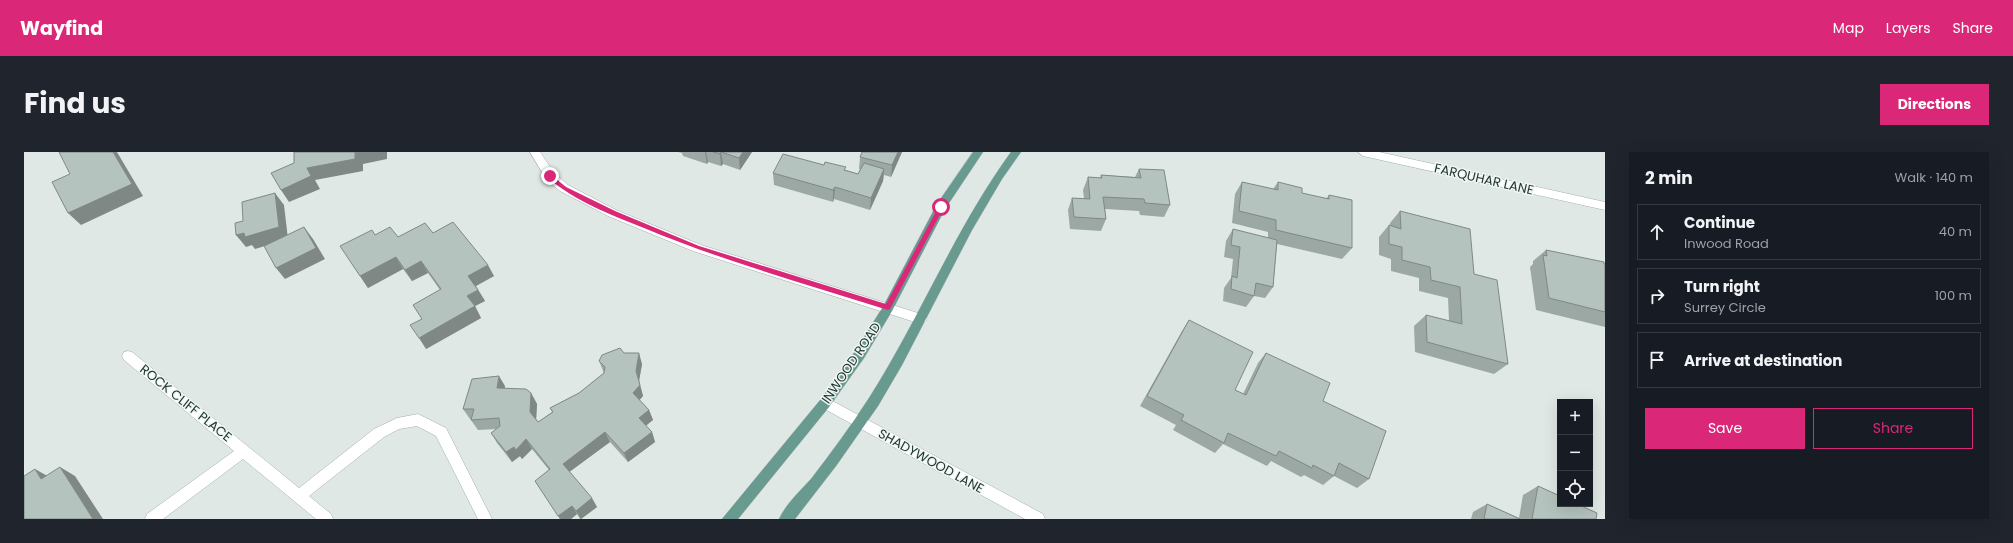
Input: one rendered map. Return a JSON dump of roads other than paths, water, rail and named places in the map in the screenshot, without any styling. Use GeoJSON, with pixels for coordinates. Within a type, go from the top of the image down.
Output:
{"type":"FeatureCollection","features":[{"type":"Feature","properties":{"kind":"main road","name":"INWOOD ROAD"},"geometry":{"type":"LineString","coordinates":[[729,519],[825,403],[860,354],[888,308],[941,207],[978,152]]}},
{"type":"Feature","properties":{"kind":"main road"},"geometry":{"type":"LineString","coordinates":[[786,519],[816,483],[860,421],[897,363],[978,206],[1016,152]]}},
{"type":"Feature","properties":{"kind":"street"},"geometry":{"type":"LineString","coordinates":[[535,152],[550,176],[564,188],[612,213],[697,248],[921,319]]}},
{"type":"Feature","properties":{"kind":"street","name":"FARQUHAR LANE"},"geometry":{"type":"LineString","coordinates":[[1363,152],[1605,206]]}},
{"type":"Feature","properties":{"kind":"street","name":"ROCK CLIFF PLACE"},"geometry":{"type":"LineString","coordinates":[[128,356],[326,519]]}},
{"type":"Feature","properties":{"kind":"street","name":"SHADYWOOD LANE"},"geometry":{"type":"LineString","coordinates":[[825,403],[1038,519]]}},
{"type":"Feature","properties":{"kind":"street"},"geometry":{"type":"LineString","coordinates":[[299,496],[379,433],[397,424],[418,420],[441,432],[485,519]]}},
{"type":"Feature","properties":{"kind":"street","name":"ROCK CLIFF PLACE"},"geometry":{"type":"LineString","coordinates":[[152,519],[244,451]]}}]}
